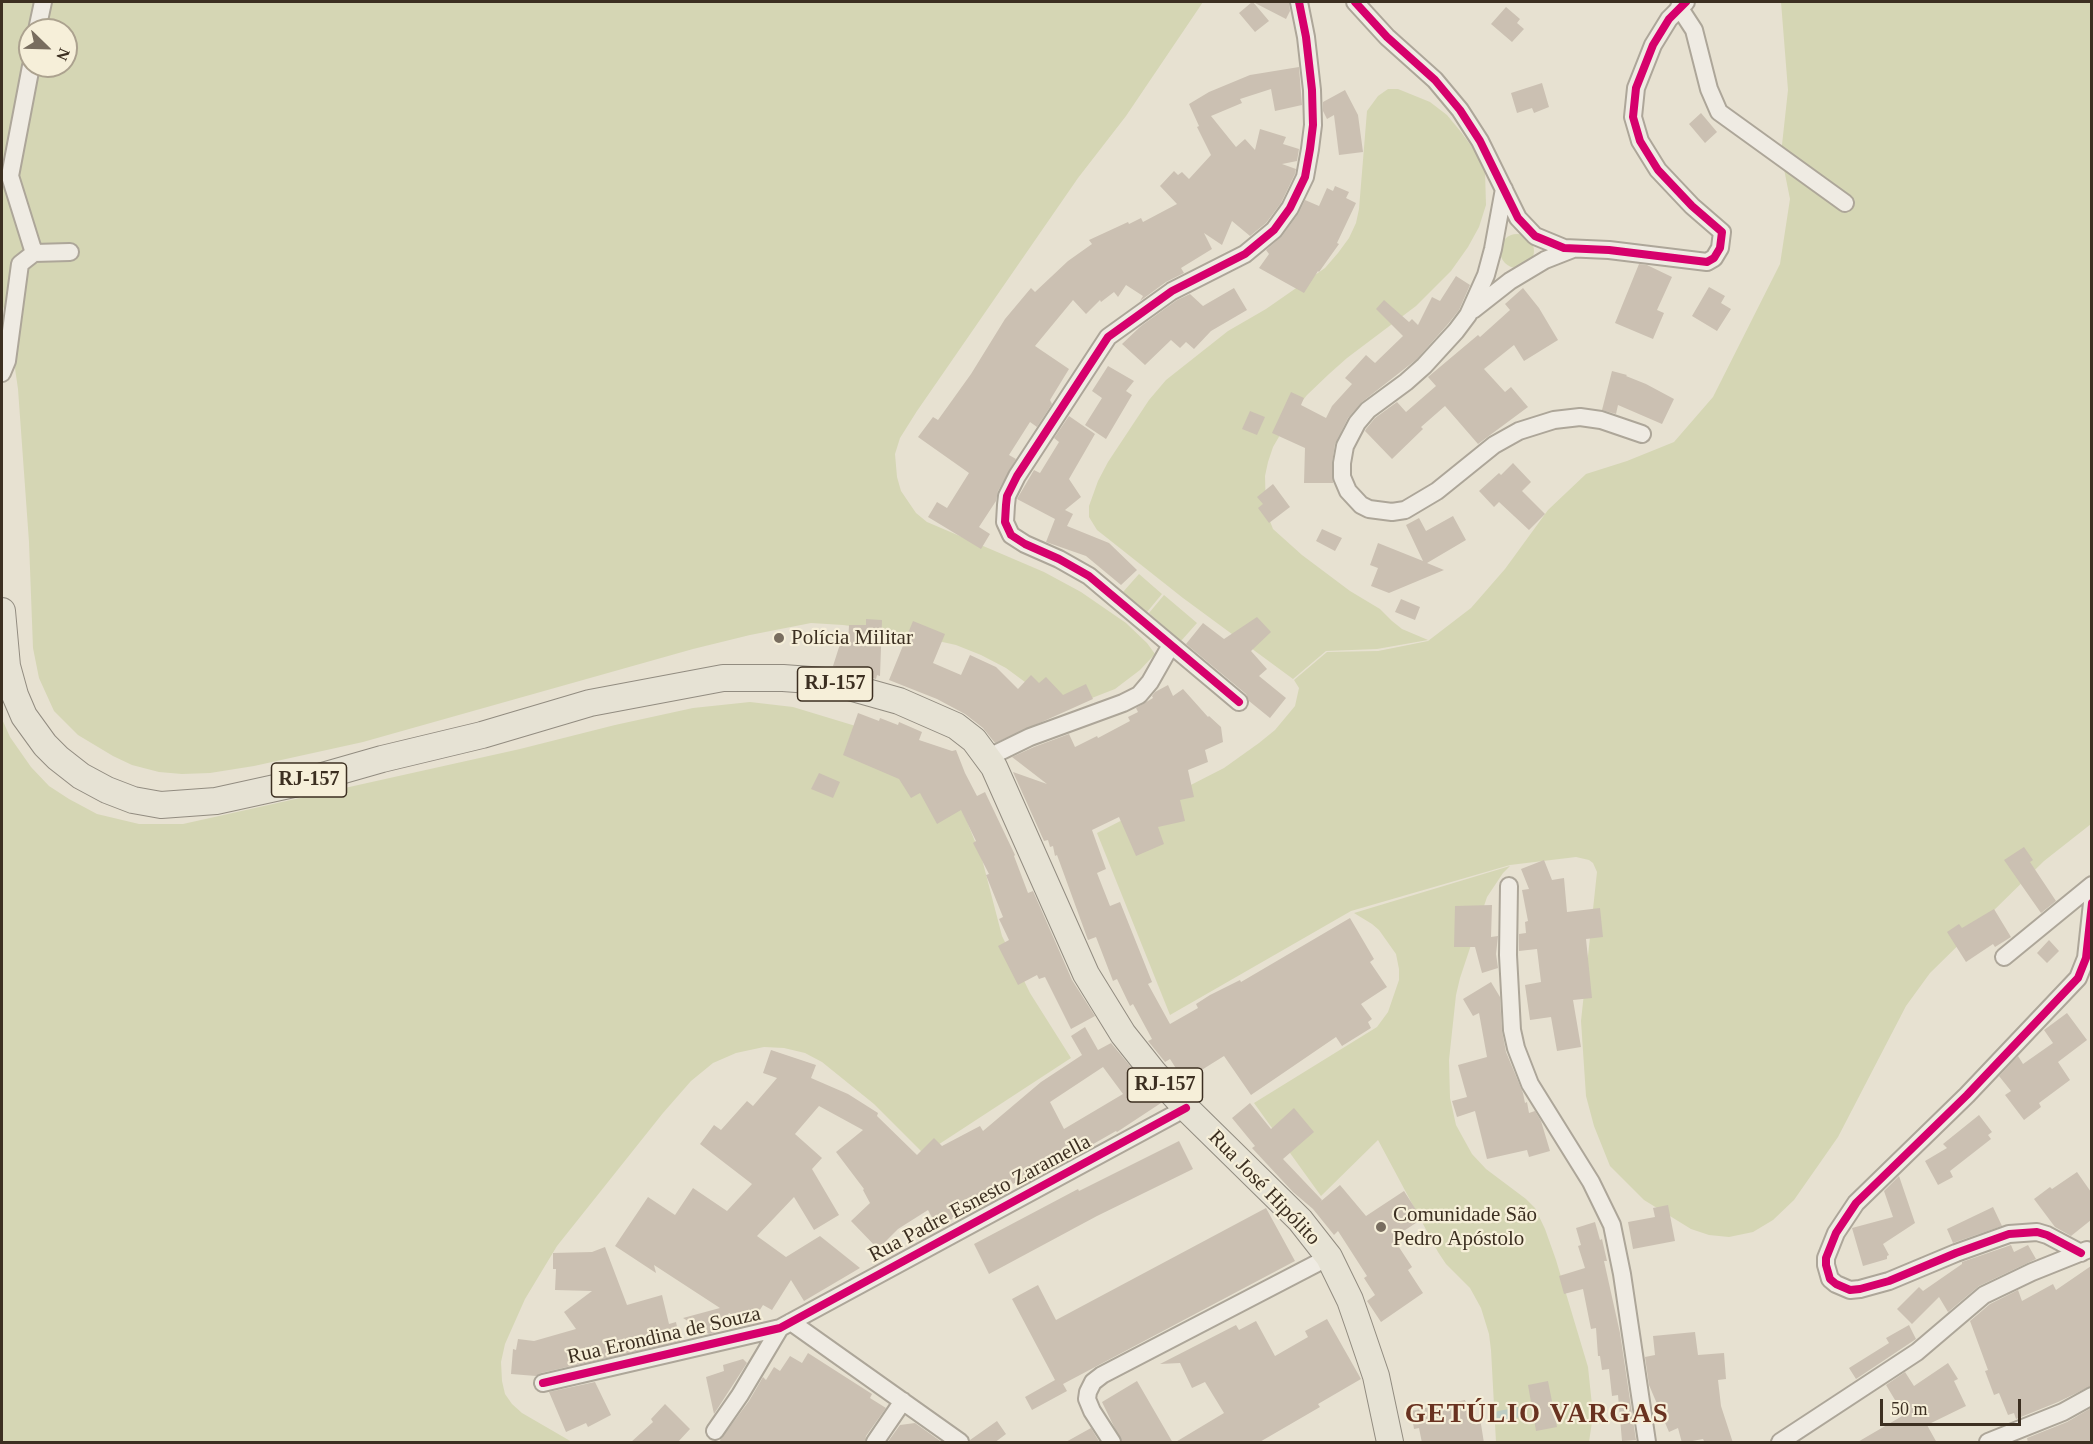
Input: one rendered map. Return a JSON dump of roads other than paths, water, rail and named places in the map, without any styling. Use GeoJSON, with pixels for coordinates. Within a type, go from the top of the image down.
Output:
{"type":"FeatureCollection","features":[{"type":"Feature","properties":{"kind":"main road","name":"Rua José Hipólito"},"geometry":{"type":"LineString","coordinates":[[2,611],[7,666],[15,695],[24,716],[45,745],[81,776],[107,790],[133,800],[161,805],[216,801],[298,783],[590,704],[723,678],[824,681],[873,693],[942,719],[965,732],[988,757],[1086,974],[1123,1034],[1186,1108],[1277,1196],[1300,1220],[1329,1257],[1346,1292],[1376,1376],[1390,1443]]}},
{"type":"Feature","properties":{"kind":"street"},"geometry":{"type":"LineString","coordinates":[[40,18],[43,2]]}},
{"type":"Feature","properties":{"kind":"street"},"geometry":{"type":"LineString","coordinates":[[1239,702],[1168,651],[1089,576],[1011,535],[1005,522],[1007,496],[1017,476],[1108,337],[1172,291],[1245,254],[1274,230],[1290,208],[1305,177],[1313,125],[1310,70],[1299,2]]}},
{"type":"Feature","properties":{"kind":"street"},"geometry":{"type":"LineString","coordinates":[[1355,2],[1387,37],[1436,80],[1474,129],[1518,218],[1530,232],[1555,245],[1577,249],[1659,255],[1700,262],[1707,262],[1714,258],[1722,245],[1723,236],[1719,229],[1692,206],[1652,162],[1640,141],[1635,124],[1634,103],[1639,76],[1661,29],[1682,4],[1694,30],[1707,82],[1719,112],[1845,203]]}},
{"type":"Feature","properties":{"kind":"street"},"geometry":{"type":"LineString","coordinates":[[29,78],[10,176],[34,252]]}},
{"type":"Feature","properties":{"kind":"street"},"geometry":{"type":"LineString","coordinates":[[1504,189],[1486,274],[1468,315],[1424,366],[1368,410],[1352,431],[1343,455],[1342,477],[1348,491],[1361,506],[1384,512],[1398,512],[1414,506],[1437,491],[1494,445],[1519,431],[1544,422],[1580,417],[1601,420],[1642,434]]}},
{"type":"Feature","properties":{"kind":"street"},"geometry":{"type":"LineString","coordinates":[[1468,315],[1510,281],[1545,260],[1577,249]]}},
{"type":"Feature","properties":{"kind":"street"},"geometry":{"type":"LineString","coordinates":[[2,373],[7,361],[20,264],[34,252],[70,252]]}},
{"type":"Feature","properties":{"kind":"street"},"geometry":{"type":"LineString","coordinates":[[988,757],[1030,737],[1132,699],[1150,682],[1168,651]]}},
{"type":"Feature","properties":{"kind":"street"},"geometry":{"type":"LineString","coordinates":[[2004,957],[2091,885]]}},
{"type":"Feature","properties":{"kind":"street"},"geometry":{"type":"LineString","coordinates":[[1509,886],[1508,955],[1516,1048],[1530,1084],[1591,1182],[1612,1225],[1622,1274],[1647,1443]]}},
{"type":"Feature","properties":{"kind":"street"},"geometry":{"type":"LineString","coordinates":[[2086,1251],[2037,1232],[2010,1234],[1956,1253],[1889,1281],[1851,1290],[1830,1279],[1826,1265],[1826,1258],[1836,1233],[1857,1203],[1966,1095],[2078,978],[2086,958],[2091,903]]}},
{"type":"Feature","properties":{"kind":"street","name":"Rua Padre Esnesto Zaramella"},"geometry":{"type":"LineString","coordinates":[[786,1325],[1186,1108]]}},
{"type":"Feature","properties":{"kind":"street"},"geometry":{"type":"LineString","coordinates":[[1780,1443],[1917,1352],[1984,1295],[2032,1272],[2086,1251]]}},
{"type":"Feature","properties":{"kind":"street"},"geometry":{"type":"LineString","coordinates":[[1112,1443],[1092,1412],[1087,1399],[1090,1386],[1102,1376],[1329,1257]]}},
{"type":"Feature","properties":{"kind":"street"},"geometry":{"type":"LineString","coordinates":[[715,1431],[786,1325]]}},
{"type":"Feature","properties":{"kind":"street","name":"Rua Erondina de Souza"},"geometry":{"type":"LineString","coordinates":[[543,1383],[786,1325],[903,1401],[960,1443]]}},
{"type":"Feature","properties":{"kind":"street"},"geometry":{"type":"LineString","coordinates":[[1988,1443],[2063,1412],[2091,1396]]}},
{"type":"Feature","properties":{"kind":"street"},"geometry":{"type":"LineString","coordinates":[[875,1443],[903,1401]]}},
{"type":"Feature","properties":{"kind":"place","name":"Polícia Militar"},"geometry":{"type":"Point","coordinates":[779,638]}},
{"type":"Feature","properties":{"kind":"place","name":"Comunidade São Pedro Apóstolo"},"geometry":{"type":"Point","coordinates":[1381,1227]}},
{"type":"Feature","properties":{"kind":"district","name":"GETÚLIO VARGAS"},"geometry":{"type":"Point","coordinates":[1537,1415]}}]}
